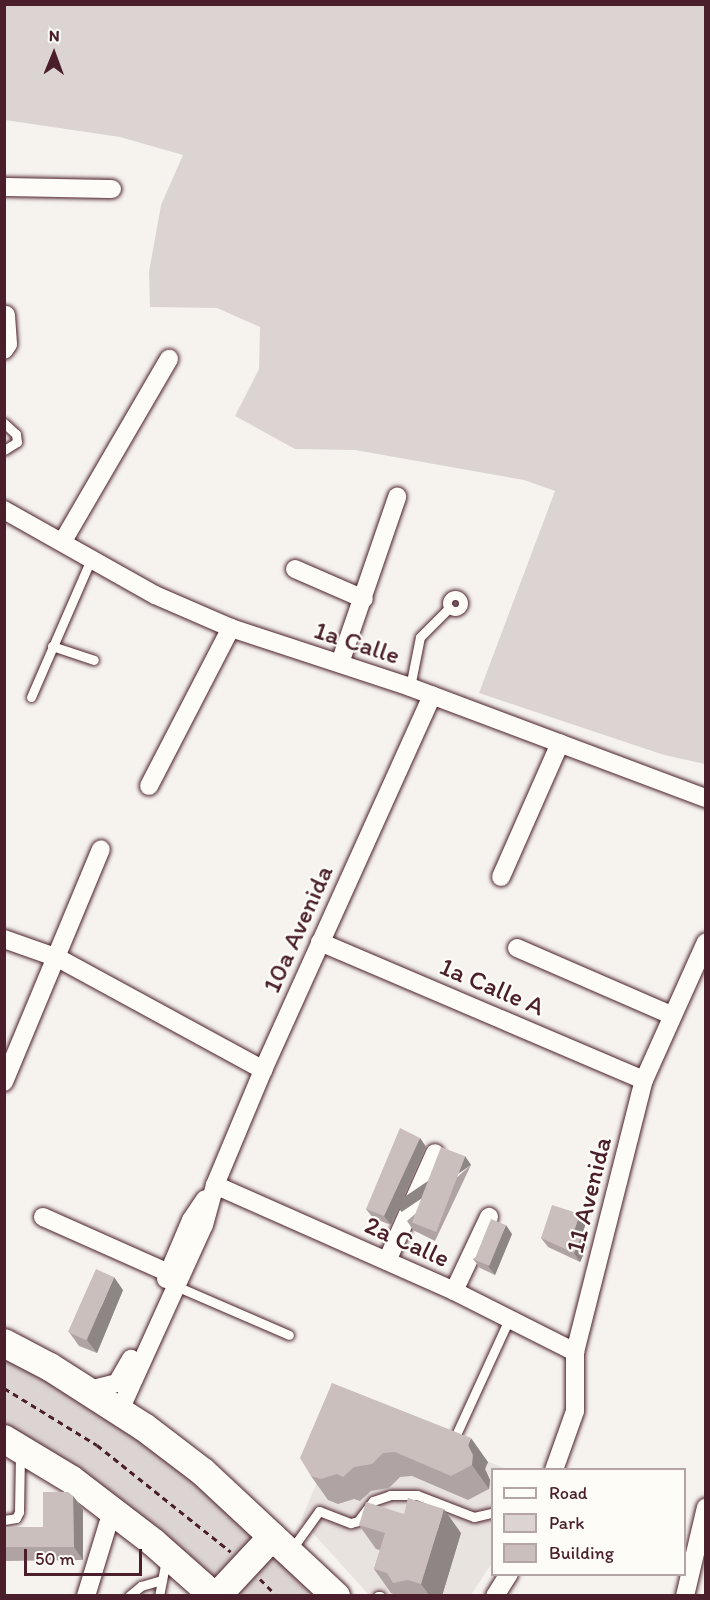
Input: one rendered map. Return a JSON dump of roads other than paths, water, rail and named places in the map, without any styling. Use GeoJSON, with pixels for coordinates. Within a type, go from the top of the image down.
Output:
{"type":"FeatureCollection","features":[{"type":"Feature","properties":{"kind":"main road"},"geometry":{"type":"LineString","coordinates":[[4,1343],[89,1390],[120,1410],[203,1472],[336,1596]]}},
{"type":"Feature","properties":{"kind":"main road"},"geometry":{"type":"LineString","coordinates":[[12,1443],[112,1511],[165,1568],[216,1596],[245,1565],[281,1544]]}},
{"type":"Feature","properties":{"kind":"street"},"geometry":{"type":"LineString","coordinates":[[4,188],[112,189]]}},
{"type":"Feature","properties":{"kind":"street"},"geometry":{"type":"LineString","coordinates":[[4,350],[8,344],[6,315]]}},
{"type":"Feature","properties":{"kind":"street"},"geometry":{"type":"LineString","coordinates":[[63,541],[169,359]]}},
{"type":"Feature","properties":{"kind":"street"},"geometry":{"type":"LineString","coordinates":[[340,663],[364,599],[397,497]]}},
{"type":"Feature","properties":{"kind":"street","name":"1a Calle"},"geometry":{"type":"LineString","coordinates":[[4,510],[63,541],[155,595],[231,628],[410,687],[698,795]]}},
{"type":"Feature","properties":{"kind":"street"},"geometry":{"type":"LineString","coordinates":[[295,569],[364,599]]}},
{"type":"Feature","properties":{"kind":"street"},"geometry":{"type":"LineString","coordinates":[[149,786],[231,628]]}},
{"type":"Feature","properties":{"kind":"street","name":"10a Avenida"},"geometry":{"type":"LineString","coordinates":[[120,1410],[172,1279],[191,1220],[214,1185],[263,1070],[432,695]]}},
{"type":"Feature","properties":{"kind":"street"},"geometry":{"type":"LineString","coordinates":[[501,877],[560,743]]}},
{"type":"Feature","properties":{"kind":"street"},"geometry":{"type":"LineString","coordinates":[[698,795],[705,813]]}},
{"type":"Feature","properties":{"kind":"street"},"geometry":{"type":"LineString","coordinates":[[4,1082],[58,958],[101,849]]}},
{"type":"Feature","properties":{"kind":"street"},"geometry":{"type":"LineString","coordinates":[[4,939],[58,958],[263,1070]]}},
{"type":"Feature","properties":{"kind":"street","name":"1a Calle A"},"geometry":{"type":"LineString","coordinates":[[320,942],[644,1080]]}},
{"type":"Feature","properties":{"kind":"street","name":"11 Avenida"},"geometry":{"type":"LineString","coordinates":[[555,1468],[575,1411],[575,1352],[644,1080],[705,942]]}},
{"type":"Feature","properties":{"kind":"street"},"geometry":{"type":"LineString","coordinates":[[518,948],[671,1015]]}},
{"type":"Feature","properties":{"kind":"street"},"geometry":{"type":"LineString","coordinates":[[387,1261],[435,1153]]}},
{"type":"Feature","properties":{"kind":"street","name":"2a Calle"},"geometry":{"type":"LineString","coordinates":[[214,1185],[454,1291],[575,1352]]}},
{"type":"Feature","properties":{"kind":"street"},"geometry":{"type":"LineString","coordinates":[[43,1217],[172,1279]]}},
{"type":"Feature","properties":{"kind":"street"},"geometry":{"type":"LineString","coordinates":[[454,1291],[489,1217]]}},
{"type":"Feature","properties":{"kind":"street","name":"10a Avenida"},"geometry":{"type":"LineString","coordinates":[[89,1390],[108,1387],[124,1377],[172,1279]]}},
{"type":"Feature","properties":{"kind":"street"},"geometry":{"type":"LineString","coordinates":[[686,1596],[705,1507]]}},
{"type":"Feature","properties":{"kind":"street"},"geometry":{"type":"LineString","coordinates":[[86,1596],[112,1511]]}},
{"type":"Feature","properties":{"kind":"street"},"geometry":{"type":"LineString","coordinates":[[495,1596],[508,1576]]}},
{"type":"Feature","properties":{"kind":"lane"},"geometry":{"type":"LineString","coordinates":[[4,423],[16,434],[17,442],[4,450]]}},
{"type":"Feature","properties":{"kind":"lane"},"geometry":{"type":"LineString","coordinates":[[31,697],[91,559]]}},
{"type":"Feature","properties":{"kind":"lane"},"geometry":{"type":"LineString","coordinates":[[410,687],[420,637],[449,608]]}},
{"type":"Feature","properties":{"kind":"lane"},"geometry":{"type":"LineString","coordinates":[[52,646],[94,660]]}},
{"type":"Feature","properties":{"kind":"lane"},"geometry":{"type":"LineString","coordinates":[[172,1279],[289,1335]]}},
{"type":"Feature","properties":{"kind":"lane"},"geometry":{"type":"LineString","coordinates":[[455,1437],[509,1319]]}},
{"type":"Feature","properties":{"kind":"lane"},"geometry":{"type":"LineString","coordinates":[[4,1520],[16,1518],[19,1512],[12,1443]]}},
{"type":"Feature","properties":{"kind":"lane"},"geometry":{"type":"LineString","coordinates":[[281,1544],[319,1511],[351,1523],[358,1521],[374,1501],[390,1495],[417,1495],[474,1516],[491,1513]]}},
{"type":"Feature","properties":{"kind":"lane"},"geometry":{"type":"LineString","coordinates":[[129,1596],[165,1568]]}},
{"type":"Feature","properties":{"kind":"lane"},"geometry":{"type":"LineString","coordinates":[[159,1596],[165,1568]]}}]}
